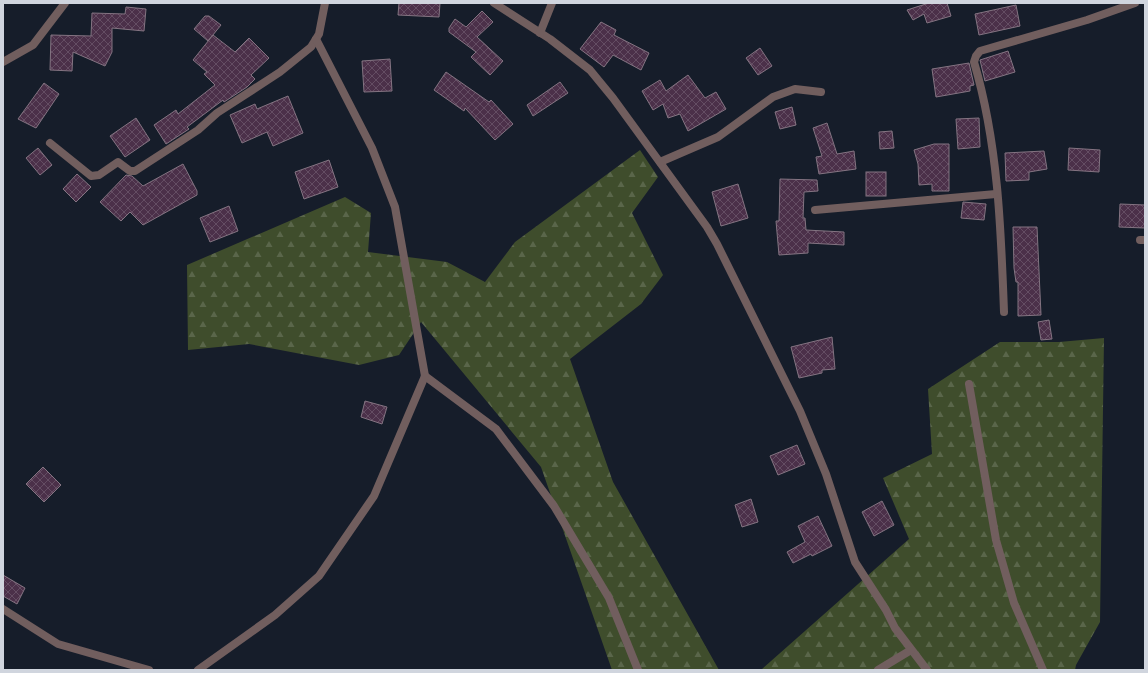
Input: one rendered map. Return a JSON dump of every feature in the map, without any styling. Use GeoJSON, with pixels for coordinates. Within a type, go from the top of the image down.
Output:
{"type":"FeatureCollection","features":[{"type":"Feature","properties":{"kind":"street"},"geometry":{"type":"LineString","coordinates":[[3,62],[33,45],[65,3]]}},
{"type":"Feature","properties":{"kind":"street"},"geometry":{"type":"LineString","coordinates":[[50,143],[91,176],[99,175],[118,162],[130,171],[136,171],[149,164],[198,130],[216,113],[280,72],[310,47],[316,39],[321,27],[325,3]]}},
{"type":"Feature","properties":{"kind":"street"},"geometry":{"type":"LineString","coordinates":[[494,3],[540,33],[590,70],[609,92],[717,244],[800,411],[826,474],[855,562],[886,610],[894,628],[927,670]]}},
{"type":"Feature","properties":{"kind":"street"},"geometry":{"type":"LineString","coordinates":[[540,33],[552,3]]}},
{"type":"Feature","properties":{"kind":"street"},"geometry":{"type":"LineString","coordinates":[[1004,312],[1001,244],[990,130],[974,62],[976,56],[980,51],[1087,20],[1135,3]]}},
{"type":"Feature","properties":{"kind":"street"},"geometry":{"type":"LineString","coordinates":[[198,670],[275,615],[319,576],[374,496],[425,376],[395,207],[372,148],[316,39]]}},
{"type":"Feature","properties":{"kind":"street"},"geometry":{"type":"LineString","coordinates":[[660,162],[718,137],[773,97],[795,89],[821,92]]}},
{"type":"Feature","properties":{"kind":"street"},"geometry":{"type":"LineString","coordinates":[[815,210],[996,194]]}},
{"type":"Feature","properties":{"kind":"street"},"geometry":{"type":"LineString","coordinates":[[425,376],[496,429],[554,506],[609,598],[638,670]]}},
{"type":"Feature","properties":{"kind":"street"},"geometry":{"type":"LineString","coordinates":[[969,384],[996,540],[1014,602],[1043,670]]}},
{"type":"Feature","properties":{"kind":"street"},"geometry":{"type":"LineString","coordinates":[[3,609],[58,644],[149,670]]}},
{"type":"Feature","properties":{"kind":"street"},"geometry":{"type":"LineString","coordinates":[[878,670],[910,650]]}},
{"type":"Feature","properties":{"kind":"green space"},"geometry":{"type":"Polygon","coordinates":[[[640,150],[658,177],[632,213],[663,275],[641,304],[570,359],[613,482],[719,670],[612,670],[541,467],[421,322],[399,355],[359,365],[249,344],[188,350],[187,265],[345,197],[371,213],[368,252],[447,262],[485,282],[515,242],[640,150]]]}},
{"type":"Feature","properties":{"kind":"green space"},"geometry":{"type":"Polygon","coordinates":[[[1104,338],[1100,622],[1076,665],[1075,670],[761,670],[909,539],[883,478],[932,454],[928,389],[1000,342],[1059,342],[1104,338]]]}},
{"type":"Feature","properties":{"kind":"building"},"geometry":{"type":"Polygon","coordinates":[[[399,3],[440,3],[439,17],[398,15],[399,3]]]}},
{"type":"Feature","properties":{"kind":"building"},"geometry":{"type":"Polygon","coordinates":[[[929,3],[947,3],[951,16],[927,23],[924,14],[913,20],[907,10],[929,3]]]}},
{"type":"Feature","properties":{"kind":"building"},"geometry":{"type":"Polygon","coordinates":[[[1016,5],[1020,26],[979,35],[975,14],[1016,5]]]}},
{"type":"Feature","properties":{"kind":"building"},"geometry":{"type":"Polygon","coordinates":[[[126,7],[146,9],[144,31],[112,28],[112,52],[105,66],[73,52],[72,71],[50,70],[51,35],[91,36],[92,13],[125,14],[126,7]]]}},
{"type":"Feature","properties":{"kind":"building"},"geometry":{"type":"Polygon","coordinates":[[[482,11],[493,22],[477,37],[503,61],[490,75],[471,57],[476,52],[449,32],[449,28],[455,19],[466,27],[482,11]]]}},
{"type":"Feature","properties":{"kind":"building"},"geometry":{"type":"Polygon","coordinates":[[[205,16],[209,16],[221,25],[208,41],[194,29],[205,16]]]}},
{"type":"Feature","properties":{"kind":"building"},"geometry":{"type":"Polygon","coordinates":[[[601,22],[616,30],[614,35],[649,53],[641,70],[613,55],[604,67],[580,49],[601,22]]]}},
{"type":"Feature","properties":{"kind":"building"},"geometry":{"type":"Polygon","coordinates":[[[213,35],[235,52],[249,38],[269,58],[251,75],[255,79],[247,87],[224,102],[223,100],[187,127],[189,129],[166,144],[154,125],[176,110],[178,114],[215,85],[204,74],[207,72],[193,60],[213,35]]]}},
{"type":"Feature","properties":{"kind":"building"},"geometry":{"type":"Polygon","coordinates":[[[760,48],[772,66],[758,75],[746,58],[760,48]]]}},
{"type":"Feature","properties":{"kind":"building"},"geometry":{"type":"Polygon","coordinates":[[[1008,51],[1015,72],[985,81],[980,60],[1008,51]]]}},
{"type":"Feature","properties":{"kind":"building"},"geometry":{"type":"Polygon","coordinates":[[[390,59],[392,91],[364,92],[362,61],[390,59]]]}},
{"type":"Feature","properties":{"kind":"building"},"geometry":{"type":"Polygon","coordinates":[[[969,63],[974,85],[970,86],[970,91],[936,97],[932,69],[969,63]]]}},
{"type":"Feature","properties":{"kind":"building"},"geometry":{"type":"Polygon","coordinates":[[[446,72],[489,102],[491,100],[513,124],[495,140],[465,108],[464,111],[434,90],[446,72]]]}},
{"type":"Feature","properties":{"kind":"building"},"geometry":{"type":"Polygon","coordinates":[[[688,75],[705,98],[716,92],[726,109],[688,131],[680,114],[668,118],[663,104],[653,110],[642,91],[660,80],[666,91],[688,75]]]}},
{"type":"Feature","properties":{"kind":"building"},"geometry":{"type":"Polygon","coordinates":[[[560,82],[568,93],[533,116],[527,105],[560,82]]]}},
{"type":"Feature","properties":{"kind":"building"},"geometry":{"type":"Polygon","coordinates":[[[44,83],[59,94],[36,128],[18,119],[44,83]]]}},
{"type":"Feature","properties":{"kind":"building"},"geometry":{"type":"Polygon","coordinates":[[[288,96],[303,133],[273,146],[267,132],[242,143],[230,115],[255,104],[257,109],[288,96]]]}},
{"type":"Feature","properties":{"kind":"building"},"geometry":{"type":"Polygon","coordinates":[[[792,107],[796,125],[780,129],[775,112],[792,107]]]}},
{"type":"Feature","properties":{"kind":"building"},"geometry":{"type":"Polygon","coordinates":[[[136,118],[150,140],[125,157],[110,136],[136,118]]]}},
{"type":"Feature","properties":{"kind":"building"},"geometry":{"type":"Polygon","coordinates":[[[979,118],[980,147],[958,149],[956,119],[979,118]]]}},
{"type":"Feature","properties":{"kind":"building"},"geometry":{"type":"Polygon","coordinates":[[[827,123],[837,154],[854,151],[856,169],[819,174],[816,157],[822,156],[813,128],[827,123]]]}},
{"type":"Feature","properties":{"kind":"building"},"geometry":{"type":"Polygon","coordinates":[[[892,131],[894,148],[880,149],[879,132],[892,131]]]}},
{"type":"Feature","properties":{"kind":"building"},"geometry":{"type":"Polygon","coordinates":[[[934,144],[949,144],[949,191],[932,191],[932,184],[919,185],[918,164],[914,150],[934,144]]]}},
{"type":"Feature","properties":{"kind":"building"},"geometry":{"type":"Polygon","coordinates":[[[38,148],[52,165],[40,175],[26,158],[38,148]]]}},
{"type":"Feature","properties":{"kind":"building"},"geometry":{"type":"Polygon","coordinates":[[[1069,148],[1100,150],[1099,172],[1068,170],[1069,148]]]}},
{"type":"Feature","properties":{"kind":"building"},"geometry":{"type":"Polygon","coordinates":[[[1044,151],[1047,169],[1029,172],[1029,180],[1006,181],[1005,153],[1044,151]]]}},
{"type":"Feature","properties":{"kind":"building"},"geometry":{"type":"Polygon","coordinates":[[[329,160],[338,187],[304,199],[295,172],[329,160]]]}},
{"type":"Feature","properties":{"kind":"building"},"geometry":{"type":"Polygon","coordinates":[[[183,164],[197,191],[197,195],[143,225],[130,212],[121,221],[100,202],[126,175],[132,176],[143,186],[183,164]]]}},
{"type":"Feature","properties":{"kind":"building"},"geometry":{"type":"Polygon","coordinates":[[[866,172],[886,172],[886,196],[866,196],[866,172]]]}},
{"type":"Feature","properties":{"kind":"building"},"geometry":{"type":"Polygon","coordinates":[[[77,174],[91,187],[76,202],[63,189],[77,174]]]}},
{"type":"Feature","properties":{"kind":"building"},"geometry":{"type":"Polygon","coordinates":[[[780,179],[817,180],[818,191],[804,192],[803,218],[805,218],[806,230],[844,232],[844,245],[808,243],[808,253],[779,255],[776,221],[779,221],[780,179]]]}},
{"type":"Feature","properties":{"kind":"building"},"geometry":{"type":"Polygon","coordinates":[[[738,184],[748,218],[721,226],[712,192],[738,184]]]}},
{"type":"Feature","properties":{"kind":"building"},"geometry":{"type":"Polygon","coordinates":[[[963,202],[986,204],[984,220],[961,218],[963,202]]]}},
{"type":"Feature","properties":{"kind":"building"},"geometry":{"type":"Polygon","coordinates":[[[1120,204],[1145,205],[1145,228],[1119,227],[1120,204]]]}},
{"type":"Feature","properties":{"kind":"building"},"geometry":{"type":"Polygon","coordinates":[[[229,206],[238,231],[210,242],[200,218],[229,206]]]}},
{"type":"Feature","properties":{"kind":"building"},"geometry":{"type":"Polygon","coordinates":[[[1013,227],[1037,227],[1041,315],[1018,316],[1018,282],[1016,282],[1014,268],[1013,227]]]}},
{"type":"Feature","properties":{"kind":"building"},"geometry":{"type":"Polygon","coordinates":[[[1049,320],[1052,339],[1041,340],[1038,322],[1049,320]]]}},
{"type":"Feature","properties":{"kind":"building"},"geometry":{"type":"Polygon","coordinates":[[[832,337],[835,369],[822,370],[822,373],[799,378],[791,347],[832,337]]]}},
{"type":"Feature","properties":{"kind":"building"},"geometry":{"type":"Polygon","coordinates":[[[365,401],[387,407],[382,424],[361,417],[365,401]]]}},
{"type":"Feature","properties":{"kind":"building"},"geometry":{"type":"Polygon","coordinates":[[[797,445],[805,464],[778,475],[770,456],[797,445]]]}},
{"type":"Feature","properties":{"kind":"building"},"geometry":{"type":"Polygon","coordinates":[[[43,467],[61,485],[44,502],[26,484],[43,467]]]}},
{"type":"Feature","properties":{"kind":"building"},"geometry":{"type":"Polygon","coordinates":[[[751,499],[758,522],[742,527],[735,505],[751,499]]]}},
{"type":"Feature","properties":{"kind":"building"},"geometry":{"type":"Polygon","coordinates":[[[882,501],[894,525],[874,536],[862,512],[882,501]]]}},
{"type":"Feature","properties":{"kind":"building"},"geometry":{"type":"Polygon","coordinates":[[[818,516],[832,546],[793,563],[787,552],[805,542],[798,526],[818,516]]]}},
{"type":"Feature","properties":{"kind":"building"},"geometry":{"type":"Polygon","coordinates":[[[3,575],[25,588],[17,604],[3,596],[3,575]]]}}]}
